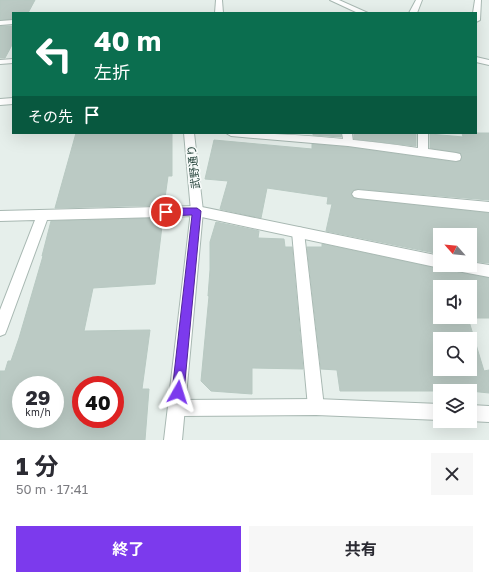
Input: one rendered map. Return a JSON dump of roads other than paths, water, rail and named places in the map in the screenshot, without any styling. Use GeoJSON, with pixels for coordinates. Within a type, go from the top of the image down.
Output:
{"type":"FeatureCollection","features":[{"type":"Feature","properties":{"kind":"street"},"geometry":{"type":"LineString","coordinates":[[219,0],[219,12]]}},
{"type":"Feature","properties":{"kind":"street"},"geometry":{"type":"LineString","coordinates":[[333,0],[362,12]]}},
{"type":"Feature","properties":{"kind":"street"},"geometry":{"type":"LineString","coordinates":[[413,12],[419,0]]}},
{"type":"Feature","properties":{"kind":"street"},"geometry":{"type":"LineString","coordinates":[[477,12],[478,0]]}},
{"type":"Feature","properties":{"kind":"street"},"geometry":{"type":"LineString","coordinates":[[0,23],[12,22]]}},
{"type":"Feature","properties":{"kind":"street"},"geometry":{"type":"LineString","coordinates":[[477,59],[489,63]]}},
{"type":"Feature","properties":{"kind":"street"},"geometry":{"type":"LineString","coordinates":[[0,62],[12,61]]}},
{"type":"Feature","properties":{"kind":"street"},"geometry":{"type":"LineString","coordinates":[[0,102],[12,101]]}},
{"type":"Feature","properties":{"kind":"street","name":"武野通り"},"geometry":{"type":"LineString","coordinates":[[173,440],[197,211],[189,134]]}},
{"type":"Feature","properties":{"kind":"street"},"geometry":{"type":"LineString","coordinates":[[254,134],[347,138],[423,153],[456,157]]}},
{"type":"Feature","properties":{"kind":"street"},"geometry":{"type":"LineString","coordinates":[[423,134],[423,153]]}},
{"type":"Feature","properties":{"kind":"street"},"geometry":{"type":"LineString","coordinates":[[358,194],[489,207]]}},
{"type":"Feature","properties":{"kind":"street"},"geometry":{"type":"LineString","coordinates":[[0,216],[197,211],[433,261]]}},
{"type":"Feature","properties":{"kind":"street"},"geometry":{"type":"LineString","coordinates":[[0,328],[42,214]]}},
{"type":"Feature","properties":{"kind":"street"},"geometry":{"type":"LineString","coordinates":[[298,232],[316,407]]}},
{"type":"Feature","properties":{"kind":"street"},"geometry":{"type":"LineString","coordinates":[[477,269],[489,271]]}},
{"type":"Feature","properties":{"kind":"street"},"geometry":{"type":"LineString","coordinates":[[177,408],[316,407],[433,412]]}},
{"type":"Feature","properties":{"kind":"street"},"geometry":{"type":"LineString","coordinates":[[477,413],[489,414]]}}]}
